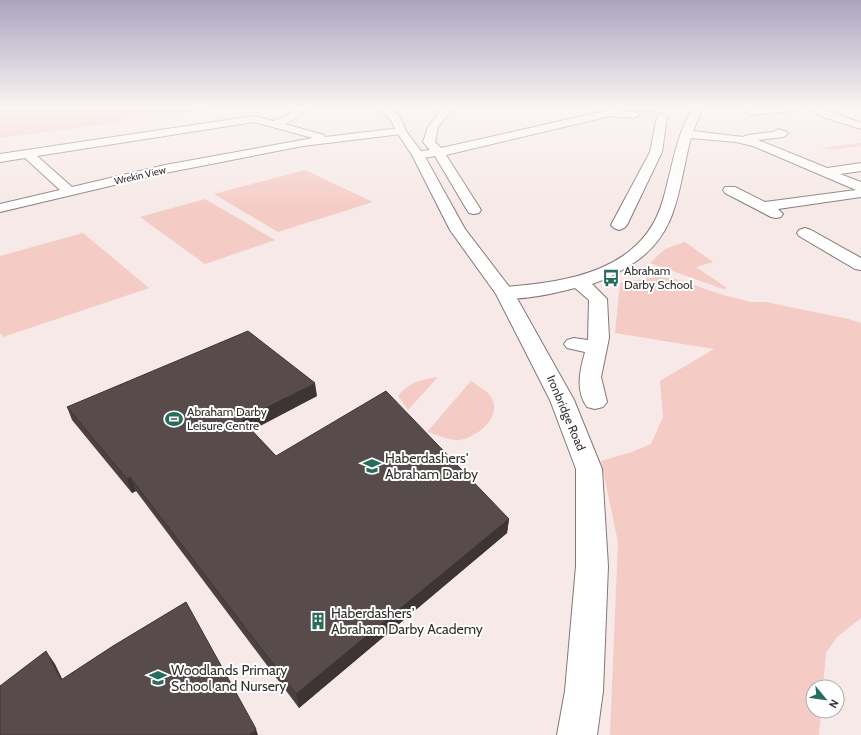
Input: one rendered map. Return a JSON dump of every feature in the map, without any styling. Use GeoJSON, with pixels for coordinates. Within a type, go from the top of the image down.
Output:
{"type":"FeatureCollection","features":[{"type":"Feature","properties":{"kind":"street","name":"Wrekin View"},"geometry":{"type":"LineString","coordinates":[[0,158],[102,142]]}},
{"type":"Feature","properties":{"kind":"street","name":"Wrekin View"},"geometry":{"type":"LineString","coordinates":[[0,208],[69,190],[165,169],[309,142]]}},
{"type":"Feature","properties":{"kind":"street","name":"Ironbridge Road"},"geometry":{"type":"LineString","coordinates":[[409,142],[418,155],[458,230],[506,293],[562,400],[589,469],[592,566],[584,691],[577,735]]}},
{"type":"Feature","properties":{"kind":"street"},"geometry":{"type":"LineString","coordinates":[[429,142],[439,153],[474,210]]}},
{"type":"Feature","properties":{"kind":"street"},"geometry":{"type":"LineString","coordinates":[[418,155],[439,153],[483,142]]}},
{"type":"Feature","properties":{"kind":"street"},"geometry":{"type":"LineString","coordinates":[[619,224],[656,152],[658,142]]}},
{"type":"Feature","properties":{"kind":"street"},"geometry":{"type":"LineString","coordinates":[[506,293],[545,289],[592,279],[623,264],[645,247],[656,234],[668,208],[685,142]]}},
{"type":"Feature","properties":{"kind":"street"},"geometry":{"type":"LineString","coordinates":[[754,142],[861,187]]}},
{"type":"Feature","properties":{"kind":"street"},"geometry":{"type":"LineString","coordinates":[[656,152],[682,154]]}},
{"type":"Feature","properties":{"kind":"street"},"geometry":{"type":"LineString","coordinates":[[28,154],[69,190]]}},
{"type":"Feature","properties":{"kind":"street"},"geometry":{"type":"LineString","coordinates":[[825,172],[861,167]]}},
{"type":"Feature","properties":{"kind":"street"},"geometry":{"type":"LineString","coordinates":[[730,190],[778,215]]}},
{"type":"Feature","properties":{"kind":"street"},"geometry":{"type":"LineString","coordinates":[[762,207],[861,193]]}},
{"type":"Feature","properties":{"kind":"street"},"geometry":{"type":"LineString","coordinates":[[805,233],[861,265]]}},
{"type":"Feature","properties":{"kind":"street"},"geometry":{"type":"LineString","coordinates":[[579,282],[598,299],[599,338],[590,377],[595,402]]}},
{"type":"Feature","properties":{"kind":"street"},"geometry":{"type":"LineString","coordinates":[[574,344],[597,347]]}},
{"type":"Feature","properties":{"kind":"shaded area"},"geometry":{"type":"Polygon","coordinates":[[[861,143],[861,146],[830,150],[820,148],[861,143]]]}},
{"type":"Feature","properties":{"kind":"shaded area"},"geometry":{"type":"Polygon","coordinates":[[[305,170],[373,202],[278,232],[214,194],[305,170]]]}},
{"type":"Feature","properties":{"kind":"shaded area"},"geometry":{"type":"Polygon","coordinates":[[[205,199],[275,240],[205,264],[140,217],[205,199]]]}},
{"type":"Feature","properties":{"kind":"shaded area"},"geometry":{"type":"Polygon","coordinates":[[[83,233],[149,288],[3,337],[0,333],[0,256],[83,233]]]}},
{"type":"Feature","properties":{"kind":"shaded area"},"geometry":{"type":"Polygon","coordinates":[[[685,242],[713,262],[696,267],[727,288],[723,289],[650,263],[665,249],[685,242]]]}},
{"type":"Feature","properties":{"kind":"shaded area"},"geometry":{"type":"Polygon","coordinates":[[[656,277],[676,279],[723,295],[751,302],[766,302],[861,323],[861,618],[837,637],[826,653],[824,679],[805,679],[805,719],[820,719],[819,735],[610,735],[618,542],[601,461],[632,452],[651,444],[663,417],[660,381],[714,349],[615,333],[620,283],[656,277]]]}},
{"type":"Feature","properties":{"kind":"shaded area"},"geometry":{"type":"Polygon","coordinates":[[[438,377],[408,410],[398,396],[402,391],[415,382],[438,377]]]}},
{"type":"Feature","properties":{"kind":"shaded area"},"geometry":{"type":"Polygon","coordinates":[[[471,381],[485,390],[493,402],[494,409],[488,423],[475,434],[460,440],[449,439],[427,432],[471,381]]]}},
{"type":"Feature","properties":{"kind":"building","name":"Haberdashers' Abraham Darby Academy"},"geometry":{"type":"Polygon","coordinates":[[[248,331],[315,383],[242,420],[276,456],[386,391],[509,519],[296,694],[130,477],[127,479],[67,407],[248,331]]]}},
{"type":"Feature","properties":{"kind":"building","name":"Woodlands Primary School and Nursery"},"geometry":{"type":"Polygon","coordinates":[[[186,602],[256,729],[249,735],[0,735],[0,686],[46,651],[61,680],[113,646],[186,602]]]}},
{"type":"Feature","properties":{"kind":"place","name":"Abraham Darby School"},"geometry":{"type":"Point","coordinates":[611,278]}},
{"type":"Feature","properties":{"kind":"place","name":"Abraham Darby Leisure Centre"},"geometry":{"type":"Point","coordinates":[174,419]}},
{"type":"Feature","properties":{"kind":"place","name":"Haberdashers' Abraham Darby"},"geometry":{"type":"Point","coordinates":[372,466]}},
{"type":"Feature","properties":{"kind":"place","name":"Haberdashers' Abraham Darby Academy"},"geometry":{"type":"Point","coordinates":[318,621]}},
{"type":"Feature","properties":{"kind":"place","name":"Woodlands Primary School and Nursery"},"geometry":{"type":"Point","coordinates":[158,678]}}]}
